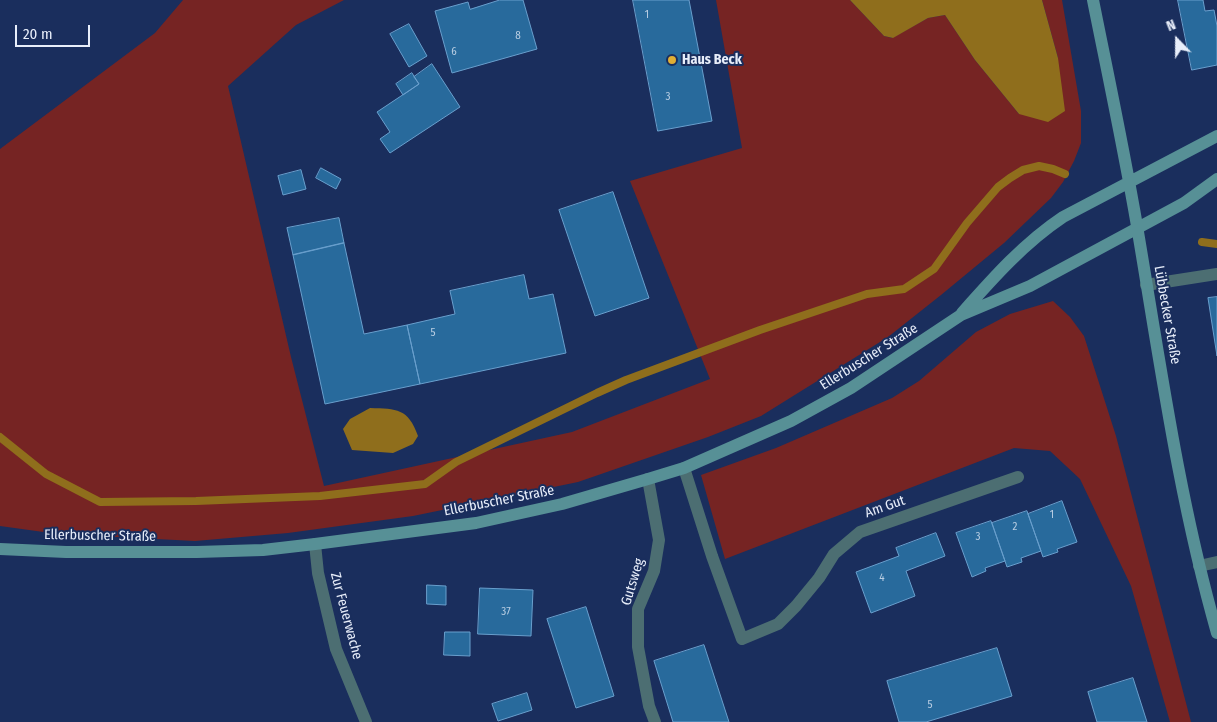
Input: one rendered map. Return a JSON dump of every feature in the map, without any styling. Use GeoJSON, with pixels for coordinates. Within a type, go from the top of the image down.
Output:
{"type":"FeatureCollection","features":[{"type":"Feature","properties":{"kind":"main road","name":"Lübbecker Straße"},"geometry":{"type":"LineString","coordinates":[[1093,0],[1129,181],[1175,446],[1199,566],[1217,634]]}},
{"type":"Feature","properties":{"kind":"main road","name":"Ellerbuscher Straße"},"geometry":{"type":"LineString","coordinates":[[961,315],[994,277],[1044,230],[1063,217],[1129,181],[1217,136]]}},
{"type":"Feature","properties":{"kind":"main road","name":"Ellerbuscher Straße"},"geometry":{"type":"LineString","coordinates":[[0,549],[66,552],[263,550],[476,523],[562,504],[648,479],[684,468],[791,421],[843,393],[961,315],[1030,286],[1184,203],[1217,179]]}},
{"type":"Feature","properties":{"kind":"street"},"geometry":{"type":"LineString","coordinates":[[1146,285],[1217,274]]}},
{"type":"Feature","properties":{"kind":"street","name":"Am Gut"},"geometry":{"type":"LineString","coordinates":[[684,468],[712,556],[742,639],[778,624],[819,578],[834,554],[860,532],[1018,477]]}},
{"type":"Feature","properties":{"kind":"street","name":"Gutsweg"},"geometry":{"type":"LineString","coordinates":[[648,479],[659,540],[654,571],[638,609],[638,647],[649,706],[655,722]]}},
{"type":"Feature","properties":{"kind":"street","name":"Zur Feuerwache"},"geometry":{"type":"LineString","coordinates":[[315,544],[318,573],[336,649],[366,722]]}},
{"type":"Feature","properties":{"kind":"street"},"geometry":{"type":"LineString","coordinates":[[1199,566],[1217,562]]}},
{"type":"Feature","properties":{"kind":"shaded area"},"geometry":{"type":"Polygon","coordinates":[[[183,0],[344,0],[296,25],[228,86],[291,357],[324,486],[572,432],[710,379],[630,181],[742,148],[716,0],[850,0],[884,36],[892,38],[928,18],[945,15],[975,60],[1019,114],[1058,58],[1042,0],[1062,0],[1081,111],[1081,143],[1063,182],[1051,198],[1004,243],[888,337],[761,416],[708,437],[578,482],[413,516],[288,533],[195,541],[58,534],[0,526],[0,149],[155,33],[183,0]]]}},
{"type":"Feature","properties":{"kind":"shaded area"},"geometry":{"type":"Polygon","coordinates":[[[850,0],[1042,0],[1058,58],[1065,111],[1048,122],[1019,114],[975,60],[945,15],[928,18],[893,38],[884,36],[850,0]]]}},
{"type":"Feature","properties":{"kind":"shaded area"},"geometry":{"type":"Polygon","coordinates":[[[1053,301],[1070,317],[1084,336],[1116,436],[1191,722],[1170,722],[1131,586],[1080,479],[1050,451],[1014,448],[725,559],[701,475],[776,448],[892,398],[919,381],[976,332],[1010,314],[1053,301]]]}},
{"type":"Feature","properties":{"kind":"shaded area"},"geometry":{"type":"Polygon","coordinates":[[[370,408],[394,410],[406,415],[418,436],[413,444],[393,453],[352,450],[343,429],[350,419],[370,408]]]}},
{"type":"Feature","properties":{"kind":"building"},"geometry":{"type":"Polygon","coordinates":[[[500,0],[523,0],[537,49],[452,73],[435,11],[468,2],[470,9],[500,0]]]}},
{"type":"Feature","properties":{"kind":"building","name":"Haus Beck"},"geometry":{"type":"Polygon","coordinates":[[[633,0],[689,0],[712,121],[658,131],[633,0]]]}},
{"type":"Feature","properties":{"kind":"building"},"geometry":{"type":"Polygon","coordinates":[[[1178,0],[1203,0],[1205,11],[1214,10],[1217,26],[1217,65],[1192,70],[1178,0]]]}},
{"type":"Feature","properties":{"kind":"building"},"geometry":{"type":"Polygon","coordinates":[[[409,24],[427,56],[409,67],[390,34],[409,24]]]}},
{"type":"Feature","properties":{"kind":"building"},"geometry":{"type":"Polygon","coordinates":[[[432,64],[460,107],[390,153],[380,139],[390,132],[377,112],[419,84],[414,77],[432,64]]]}},
{"type":"Feature","properties":{"kind":"building"},"geometry":{"type":"Polygon","coordinates":[[[412,73],[419,84],[403,95],[396,84],[412,73]]]}},
{"type":"Feature","properties":{"kind":"building"},"geometry":{"type":"Polygon","coordinates":[[[321,168],[341,179],[336,189],[316,178],[321,168]]]}},
{"type":"Feature","properties":{"kind":"building"},"geometry":{"type":"Polygon","coordinates":[[[301,170],[306,189],[283,195],[278,176],[301,170]]]}},
{"type":"Feature","properties":{"kind":"building"},"geometry":{"type":"Polygon","coordinates":[[[613,192],[649,298],[595,316],[559,210],[613,192]]]}},
{"type":"Feature","properties":{"kind":"building"},"geometry":{"type":"Polygon","coordinates":[[[339,218],[344,243],[293,255],[287,228],[339,218]]]}},
{"type":"Feature","properties":{"kind":"building"},"geometry":{"type":"Polygon","coordinates":[[[344,243],[364,334],[407,325],[420,384],[325,404],[293,255],[344,243]]]}},
{"type":"Feature","properties":{"kind":"building"},"geometry":{"type":"Polygon","coordinates":[[[524,275],[529,299],[553,294],[566,353],[420,384],[407,325],[455,314],[450,291],[524,275]]]}},
{"type":"Feature","properties":{"kind":"building"},"geometry":{"type":"Polygon","coordinates":[[[1217,297],[1217,356],[1208,298],[1217,297]]]}},
{"type":"Feature","properties":{"kind":"building"},"geometry":{"type":"Polygon","coordinates":[[[1062,501],[1077,542],[1057,549],[1058,552],[1043,557],[1028,514],[1062,501]]]}},
{"type":"Feature","properties":{"kind":"building"},"geometry":{"type":"Polygon","coordinates":[[[1027,511],[1041,551],[1021,558],[1022,562],[1007,567],[992,523],[1027,511]]]}},
{"type":"Feature","properties":{"kind":"building"},"geometry":{"type":"Polygon","coordinates":[[[991,521],[1005,561],[985,568],[986,571],[972,577],[956,533],[991,521]]]}},
{"type":"Feature","properties":{"kind":"building"},"geometry":{"type":"Polygon","coordinates":[[[936,533],[945,556],[906,571],[915,596],[871,613],[856,572],[899,556],[896,548],[936,533]]]}},
{"type":"Feature","properties":{"kind":"building"},"geometry":{"type":"Polygon","coordinates":[[[427,585],[446,586],[446,605],[427,604],[427,585]]]}},
{"type":"Feature","properties":{"kind":"building"},"geometry":{"type":"Polygon","coordinates":[[[480,588],[533,590],[531,636],[478,634],[480,588]]]}},
{"type":"Feature","properties":{"kind":"building"},"geometry":{"type":"Polygon","coordinates":[[[586,607],[614,696],[576,708],[547,619],[586,607]]]}},
{"type":"Feature","properties":{"kind":"building"},"geometry":{"type":"Polygon","coordinates":[[[445,632],[470,632],[470,656],[444,655],[445,632]]]}},
{"type":"Feature","properties":{"kind":"building"},"geometry":{"type":"Polygon","coordinates":[[[704,645],[729,722],[673,722],[654,661],[704,645]]]}},
{"type":"Feature","properties":{"kind":"building"},"geometry":{"type":"Polygon","coordinates":[[[997,648],[1012,696],[926,722],[899,722],[887,681],[997,648]]]}},
{"type":"Feature","properties":{"kind":"building"},"geometry":{"type":"Polygon","coordinates":[[[1133,678],[1147,722],[1097,722],[1088,692],[1133,678]]]}},
{"type":"Feature","properties":{"kind":"building"},"geometry":{"type":"Polygon","coordinates":[[[527,693],[532,710],[498,721],[492,704],[527,693]]]}},
{"type":"Feature","properties":{"kind":"waterway"},"geometry":{"type":"LineString","coordinates":[[0,437],[46,474],[100,502],[196,501],[320,496],[425,484],[456,462],[626,380],[760,330],[867,294],[904,289],[934,269],[967,223],[998,187],[1010,178],[1023,170],[1039,166],[1065,174]]}},
{"type":"Feature","properties":{"kind":"waterway"},"geometry":{"type":"LineString","coordinates":[[1202,242],[1217,244]]}},
{"type":"Feature","properties":{"kind":"place","name":"Haus Beck"},"geometry":{"type":"Point","coordinates":[672,60]}}]}
